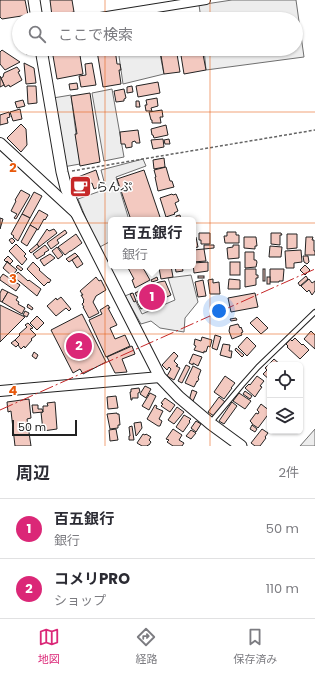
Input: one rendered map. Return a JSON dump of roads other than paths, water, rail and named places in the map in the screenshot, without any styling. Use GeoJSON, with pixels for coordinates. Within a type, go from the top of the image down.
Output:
{"type":"FeatureCollection","features":[{"type":"Feature","properties":{"kind":"main road"},"geometry":{"type":"LineString","coordinates":[[34,0],[36,12]]}},
{"type":"Feature","properties":{"kind":"main road"},"geometry":{"type":"LineString","coordinates":[[42,56],[66,188],[77,214],[160,377],[179,397],[211,424],[241,446]]}},
{"type":"Feature","properties":{"kind":"street"},"geometry":{"type":"LineString","coordinates":[[131,12],[206,0]]}},
{"type":"Feature","properties":{"kind":"street"},"geometry":{"type":"LineString","coordinates":[[0,143],[77,214]]}},
{"type":"Feature","properties":{"kind":"street"},"geometry":{"type":"LineString","coordinates":[[0,391],[160,377]]}},
{"type":"Feature","properties":{"kind":"lane"},"geometry":{"type":"LineString","coordinates":[[211,424],[258,367],[315,312]]}},
{"type":"Feature","properties":{"kind":"place","name":"らんぷ"},"geometry":{"type":"Point","coordinates":[81,186]}},
{"type":"Feature","properties":{"kind":"place","name":"百五銀行"},"geometry":{"type":"Point","coordinates":[152,297]}},
{"type":"Feature","properties":{"kind":"place","name":"コメリPRO"},"geometry":{"type":"Point","coordinates":[79,346]}}]}
